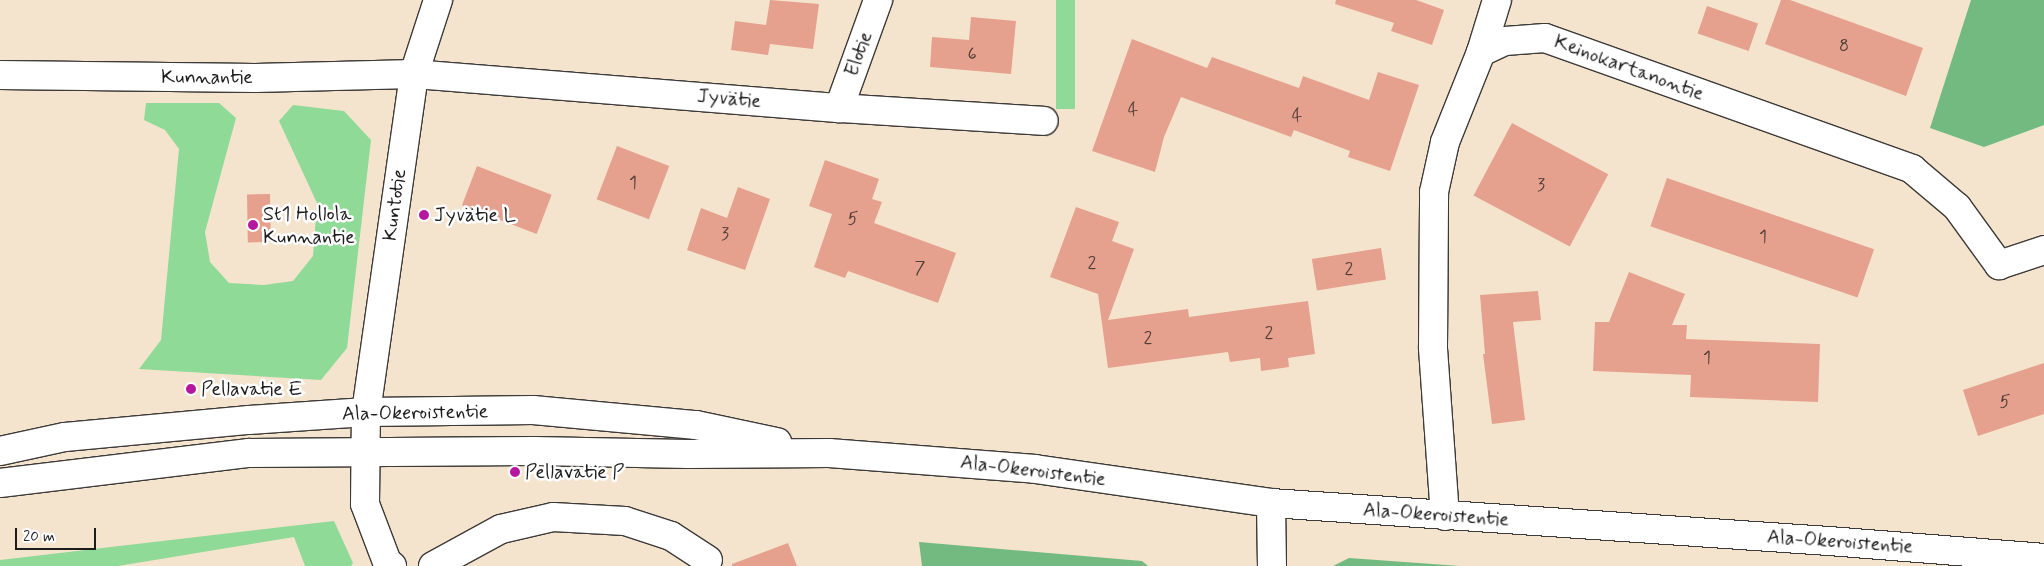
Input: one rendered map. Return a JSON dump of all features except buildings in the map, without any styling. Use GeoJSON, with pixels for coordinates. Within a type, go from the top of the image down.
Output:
{"type":"FeatureCollection","features":[{"type":"Feature","properties":{"kind":"street","name":"Kuntotie"},"geometry":{"type":"LineString","coordinates":[[387,565],[365,504],[366,412],[414,74],[438,0]]}},
{"type":"Feature","properties":{"kind":"street","name":"Elotie"},"geometry":{"type":"LineString","coordinates":[[839,108],[878,0]]}},
{"type":"Feature","properties":{"kind":"street"},"geometry":{"type":"LineString","coordinates":[[1444,516],[1433,347],[1434,192],[1445,142],[1481,52],[1497,0]]}},
{"type":"Feature","properties":{"kind":"street","name":"Keinokartanontie"},"geometry":{"type":"LineString","coordinates":[[1481,52],[1505,41],[1545,38],[1912,169],[1957,207],[1999,265],[2044,250]]}},
{"type":"Feature","properties":{"kind":"street","name":"Kunnantie"},"geometry":{"type":"LineString","coordinates":[[0,75],[255,78],[414,74]]}},
{"type":"Feature","properties":{"kind":"street","name":"Jyvätie"},"geometry":{"type":"LineString","coordinates":[[414,74],[839,108],[1044,121]]}},
{"type":"Feature","properties":{"kind":"street","name":"Ala-Okeroistentie"},"geometry":{"type":"LineString","coordinates":[[0,451],[65,436],[249,420],[366,412],[533,410],[696,425],[829,453]]}},
{"type":"Feature","properties":{"kind":"street","name":"Ala-Okeroistentie"},"geometry":{"type":"LineString","coordinates":[[0,483],[249,452],[829,453],[1035,468],[1271,503],[1819,540],[2044,558]]}},
{"type":"Feature","properties":{"kind":"street"},"geometry":{"type":"LineString","coordinates":[[1271,503],[1272,566]]}},
{"type":"Feature","properties":{"kind":"street"},"geometry":{"type":"LineString","coordinates":[[433,566],[501,529],[553,517],[625,521],[671,536],[708,560]]}},
{"type":"Feature","properties":{"kind":"green space"},"geometry":{"type":"Polygon","coordinates":[[[1056,0],[1075,0],[1075,109],[1056,109],[1056,0]]]}},
{"type":"Feature","properties":{"kind":"green space"},"geometry":{"type":"Polygon","coordinates":[[[1971,0],[2044,0],[2044,125],[1984,147],[1930,128],[1971,0]]]}},
{"type":"Feature","properties":{"kind":"green space"},"geometry":{"type":"Polygon","coordinates":[[[146,103],[219,103],[236,118],[205,232],[210,262],[229,283],[264,285],[293,281],[313,256],[317,203],[279,121],[293,105],[344,111],[371,140],[347,348],[321,380],[139,369],[161,340],[179,149],[165,130],[144,120],[146,103]]]}},
{"type":"Feature","properties":{"kind":"green space"},"geometry":{"type":"Polygon","coordinates":[[[334,521],[353,563],[351,566],[305,566],[294,537],[118,566],[0,566],[0,560],[334,521]]]}},
{"type":"Feature","properties":{"kind":"green space"},"geometry":{"type":"Polygon","coordinates":[[[919,542],[1142,561],[1148,566],[922,566],[919,542]]]}},
{"type":"Feature","properties":{"kind":"green space"},"geometry":{"type":"Polygon","coordinates":[[[1349,558],[1460,566],[1333,566],[1349,558]]]}},
{"type":"Feature","properties":{"kind":"place","name":"Jyvätie L"},"geometry":{"type":"Point","coordinates":[424,215]}},
{"type":"Feature","properties":{"kind":"place","name":"St1 Hollola Kunnantie"},"geometry":{"type":"Point","coordinates":[253,225]}},
{"type":"Feature","properties":{"kind":"place","name":"Pellavatie E"},"geometry":{"type":"Point","coordinates":[191,389]}},
{"type":"Feature","properties":{"kind":"place","name":"Pellavatie P"},"geometry":{"type":"Point","coordinates":[515,472]}}]}
